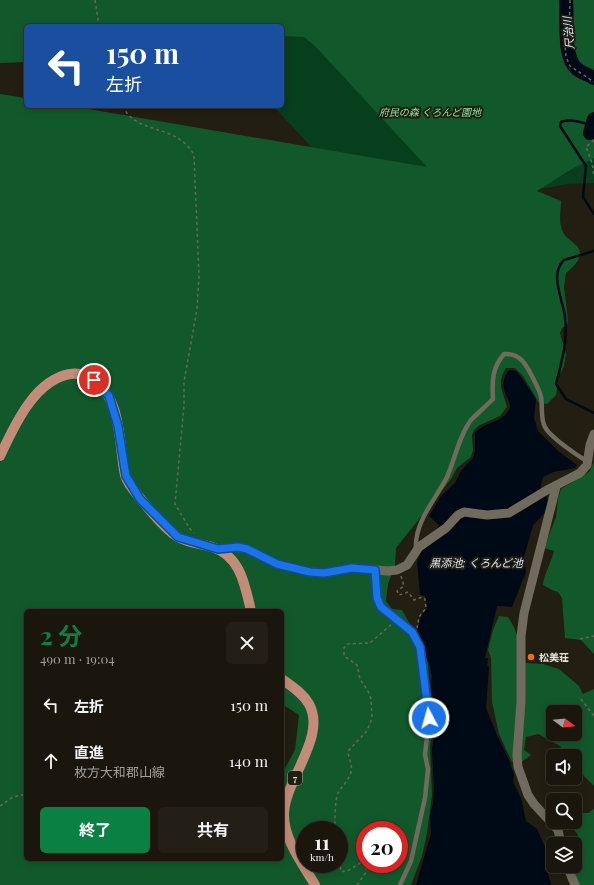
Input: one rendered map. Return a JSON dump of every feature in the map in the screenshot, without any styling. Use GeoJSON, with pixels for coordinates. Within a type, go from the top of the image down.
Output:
{"type":"FeatureCollection","features":[{"type":"Feature","properties":{"kind":"main road"},"geometry":{"type":"LineString","coordinates":[[0,456],[20,416],[46,384],[66,374],[75,373],[94,380],[109,396],[118,426],[126,476],[133,489],[172,533],[178,537],[218,549],[235,562],[243,580],[250,609]]}},
{"type":"Feature","properties":{"kind":"main road","name":"7"},"geometry":{"type":"LineString","coordinates":[[284,681],[305,699],[314,717],[310,740],[287,795],[284,813],[287,834],[315,885]]}},
{"type":"Feature","properties":{"kind":"street"},"geometry":{"type":"LineString","coordinates":[[218,549],[238,547],[247,549],[277,564],[310,572],[324,573],[352,568],[397,570],[407,565],[416,552],[464,512],[487,515],[509,513],[580,473],[588,462],[590,445],[594,434]]}},
{"type":"Feature","properties":{"kind":"street"},"geometry":{"type":"LineString","coordinates":[[551,488],[524,613],[521,636],[521,702],[517,755],[521,778],[528,795],[534,804],[558,830],[560,837]]}},
{"type":"Feature","properties":{"kind":"street"},"geometry":{"type":"LineString","coordinates":[[570,873],[575,885]]}},
{"type":"Feature","properties":{"kind":"lane"},"geometry":{"type":"LineString","coordinates":[[416,552],[415,541],[420,526],[447,476],[465,432],[471,421],[493,399],[492,380],[495,370],[504,354],[511,353],[526,363],[541,397],[542,420],[545,428],[570,450],[588,462]]}},
{"type":"Feature","properties":{"kind":"lane"},"geometry":{"type":"LineString","coordinates":[[375,570],[377,598],[381,607],[398,619],[416,637],[423,665],[429,718],[425,755],[428,769],[427,784],[421,820],[411,861],[400,885]]}},
{"type":"Feature","properties":{"kind":"path"},"geometry":{"type":"LineString","coordinates":[[95,0],[100,24]]}},
{"type":"Feature","properties":{"kind":"path"},"geometry":{"type":"LineString","coordinates":[[570,0],[570,34],[565,44],[566,57],[570,66],[594,82]]}},
{"type":"Feature","properties":{"kind":"path"},"geometry":{"type":"LineString","coordinates":[[124,108],[128,116],[137,122],[182,139],[189,146],[194,155],[199,276],[196,309],[184,382],[184,405],[175,504],[190,529],[199,537],[202,545]]}},
{"type":"Feature","properties":{"kind":"path"},"geometry":{"type":"LineString","coordinates":[[594,140],[586,147],[592,163],[594,176]]}},
{"type":"Feature","properties":{"kind":"path"},"geometry":{"type":"LineString","coordinates":[[397,570],[404,586],[397,591],[399,595],[408,592],[414,600],[423,597],[426,604],[425,610],[419,617],[416,637]]}},
{"type":"Feature","properties":{"kind":"path"},"geometry":{"type":"LineString","coordinates":[[334,821],[337,796],[351,774],[352,768],[348,751],[360,740],[370,724],[372,706],[368,691],[360,679],[358,665],[344,656],[344,648],[347,644],[370,643],[374,641],[383,631],[398,619]]}},
{"type":"Feature","properties":{"kind":"path"},"geometry":{"type":"LineString","coordinates":[[580,639],[594,636]]}},
{"type":"Feature","properties":{"kind":"path"},"geometry":{"type":"LineString","coordinates":[[581,699],[594,716]]}},
{"type":"Feature","properties":{"kind":"path"},"geometry":{"type":"LineString","coordinates":[[0,806],[13,797],[24,794]]}},
{"type":"Feature","properties":{"kind":"path"},"geometry":{"type":"LineString","coordinates":[[357,885],[365,873]]}},
{"type":"Feature","properties":{"kind":"green space"},"geometry":{"type":"Polygon","coordinates":[[[0,0],[594,0],[594,158],[570,170],[537,191],[561,201],[560,220],[562,230],[565,235],[576,245],[580,253],[578,260],[566,273],[564,287],[568,321],[567,325],[562,328],[560,333],[566,354],[564,366],[559,376],[556,395],[547,404],[539,403],[523,376],[515,368],[506,368],[501,379],[501,388],[507,407],[500,416],[480,425],[474,430],[472,435],[473,450],[471,457],[457,468],[451,479],[396,548],[395,566],[388,584],[386,601],[392,609],[402,610],[420,642],[428,663],[434,723],[430,746],[432,795],[427,833],[422,856],[411,885],[0,885],[0,94],[24,98],[24,108],[83,108],[427,167],[315,46],[304,37],[284,36],[284,24],[24,24],[24,62],[0,63],[0,0]]]}},
{"type":"Feature","properties":{"kind":"green space","name":"府民の森 くろんど園地"},"geometry":{"type":"Polygon","coordinates":[[[594,0],[594,183],[568,184],[517,193],[349,191],[275,108],[284,108],[284,26],[594,0]]]}},
{"type":"Feature","properties":{"kind":"green space"},"geometry":{"type":"Polygon","coordinates":[[[594,462],[594,654],[581,640],[565,638],[562,598],[558,592],[543,585],[554,551],[544,548],[556,517],[561,489],[589,472],[594,462]]]}},
{"type":"Feature","properties":{"kind":"green space"},"geometry":{"type":"Polygon","coordinates":[[[499,616],[508,617],[514,627],[526,663],[543,664],[559,669],[579,686],[583,694],[594,689],[594,786],[582,774],[582,749],[562,749],[560,746],[551,741],[582,741],[582,705],[546,705],[546,738],[538,734],[526,737],[524,750],[531,755],[519,764],[512,762],[499,734],[492,702],[491,658],[488,650],[493,630],[499,616]]]}},
{"type":"Feature","properties":{"kind":"green space"},"geometry":{"type":"Polygon","coordinates":[[[594,809],[594,885],[579,885],[574,873],[582,873],[582,837],[578,837],[572,829],[582,829],[582,813],[588,813],[594,809]]]}},
{"type":"Feature","properties":{"kind":"water","name":"黒添池; くろんど池"},"geometry":{"type":"Polygon","coordinates":[[[509,370],[516,371],[521,377],[536,399],[534,418],[538,431],[558,451],[577,465],[575,468],[554,472],[543,477],[540,489],[546,494],[548,502],[544,514],[533,525],[524,557],[526,572],[512,607],[497,606],[485,658],[488,658],[487,666],[489,667],[486,708],[509,760],[514,775],[513,782],[521,798],[526,821],[537,829],[546,849],[546,873],[548,873],[551,885],[416,885],[431,834],[430,815],[433,804],[434,787],[432,749],[435,731],[435,710],[431,688],[432,677],[429,662],[424,653],[418,629],[421,616],[427,609],[425,596],[420,595],[417,562],[422,550],[430,543],[439,525],[429,516],[441,496],[455,483],[461,471],[473,458],[475,451],[475,433],[479,429],[502,418],[509,410],[510,406],[504,389],[505,377],[509,370]]]}},
{"type":"Feature","properties":{"kind":"waterway","name":"尺治川"},"geometry":{"type":"LineString","coordinates":[[566,0],[567,47],[569,56],[577,69],[594,78]]}},
{"type":"Feature","properties":{"kind":"waterway","name":"尺治川"},"geometry":{"type":"LineString","coordinates":[[590,133],[594,119]]}},
{"type":"Feature","properties":{"kind":"waterway"},"geometry":{"type":"LineString","coordinates":[[592,125],[569,120],[561,122],[560,126],[586,166],[583,197],[594,214]]}},
{"type":"Feature","properties":{"kind":"waterway","name":"尺治川"},"geometry":{"type":"LineString","coordinates":[[590,133],[594,134]]}},
{"type":"Feature","properties":{"kind":"waterway"},"geometry":{"type":"LineString","coordinates":[[594,251],[564,260],[558,272],[557,280],[564,310],[566,334],[556,384],[566,399],[594,413]]}},
{"type":"Feature","properties":{"kind":"place","name":"松美荘"},"geometry":{"type":"Point","coordinates":[531,657]}},
{"type":"Feature","properties":{"kind":"route"},"geometry":{"type":"LineString","coordinates":[[94,380],[109,396],[118,426],[126,476],[140,499],[172,533],[178,537],[218,549],[238,547],[247,549],[277,564],[310,572],[324,573],[352,568],[375,570],[377,598],[381,607],[386,612],[398,619],[412,632],[420,647],[429,718]]}}]}
